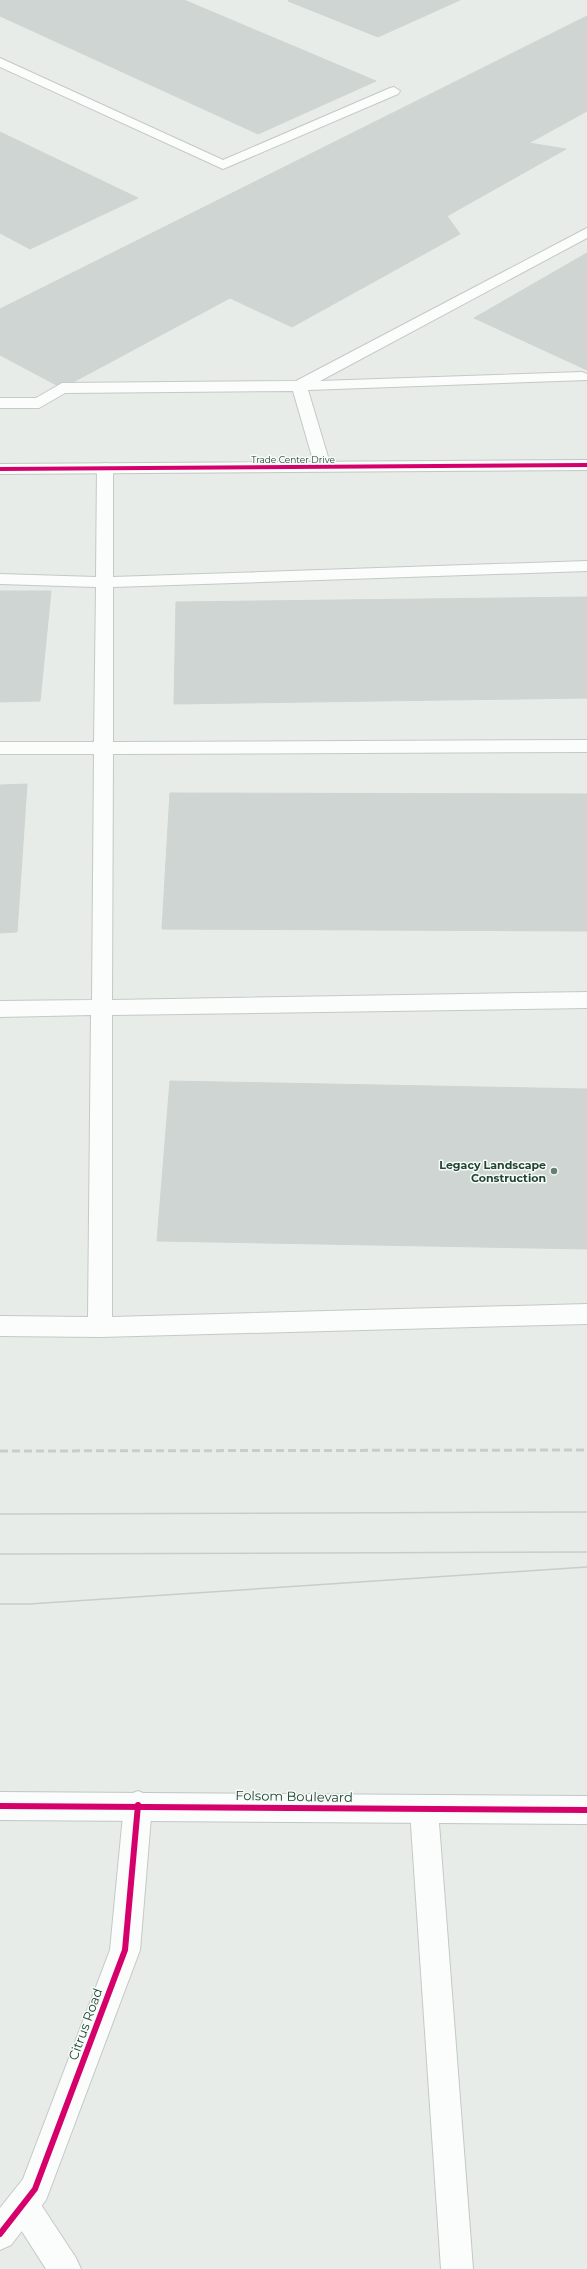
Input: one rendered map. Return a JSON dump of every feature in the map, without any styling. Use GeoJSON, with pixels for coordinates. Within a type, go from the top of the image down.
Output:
{"type":"FeatureCollection","features":[{"type":"Feature","properties":{"kind":"street"},"geometry":{"type":"LineString","coordinates":[[0,62],[223,165],[394,90]]}},
{"type":"Feature","properties":{"kind":"street"},"geometry":{"type":"LineString","coordinates":[[299,386],[587,232]]}},
{"type":"Feature","properties":{"kind":"street"},"geometry":{"type":"LineString","coordinates":[[0,403],[39,403],[62,388],[299,386],[582,377]]}},
{"type":"Feature","properties":{"kind":"street"},"geometry":{"type":"LineString","coordinates":[[299,386],[323,467]]}},
{"type":"Feature","properties":{"kind":"street","name":"Trade Center Drive"},"geometry":{"type":"LineString","coordinates":[[0,469],[587,465]]}},
{"type":"Feature","properties":{"kind":"street"},"geometry":{"type":"LineString","coordinates":[[100,1327],[105,468]]}},
{"type":"Feature","properties":{"kind":"street"},"geometry":{"type":"LineString","coordinates":[[0,579],[104,582],[587,566]]}},
{"type":"Feature","properties":{"kind":"street"},"geometry":{"type":"LineString","coordinates":[[0,748],[587,746]]}},
{"type":"Feature","properties":{"kind":"street"},"geometry":{"type":"LineString","coordinates":[[0,1009],[102,1009],[587,1000]]}},
{"type":"Feature","properties":{"kind":"street"},"geometry":{"type":"LineString","coordinates":[[0,1326],[100,1327],[587,1314]]}},
{"type":"Feature","properties":{"kind":"street","name":"Folsom Boulevard"},"geometry":{"type":"LineString","coordinates":[[0,1806],[138,1805],[424,1810],[587,1810]]}},
{"type":"Feature","properties":{"kind":"street","name":"Citrus Road"},"geometry":{"type":"LineString","coordinates":[[0,2234],[35,2189],[125,1950],[138,1805]]}},
{"type":"Feature","properties":{"kind":"street"},"geometry":{"type":"LineString","coordinates":[[424,1810],[457,2269]]}},
{"type":"Feature","properties":{"kind":"street"},"geometry":{"type":"LineString","coordinates":[[23,2205],[65,2269]]}},
{"type":"Feature","properties":{"kind":"building"},"geometry":{"type":"Polygon","coordinates":[[[0,0],[184,0],[376,81],[258,134],[0,16],[0,0]]]}},
{"type":"Feature","properties":{"kind":"building"},"geometry":{"type":"Polygon","coordinates":[[[460,0],[378,37],[288,1],[460,0]]]}},
{"type":"Feature","properties":{"kind":"building"},"geometry":{"type":"Polygon","coordinates":[[[587,16],[587,111],[529,143],[566,149],[447,216],[460,234],[292,327],[230,298],[62,388],[0,355],[0,309],[587,16]]]}},
{"type":"Feature","properties":{"kind":"building"},"geometry":{"type":"Polygon","coordinates":[[[0,132],[138,198],[30,249],[0,233],[0,132]]]}},
{"type":"Feature","properties":{"kind":"building"},"geometry":{"type":"Polygon","coordinates":[[[587,253],[587,370],[474,318],[587,253]]]}},
{"type":"Feature","properties":{"kind":"building"},"geometry":{"type":"Polygon","coordinates":[[[0,591],[51,591],[40,701],[0,702],[0,591]]]}},
{"type":"Feature","properties":{"kind":"building"},"geometry":{"type":"Polygon","coordinates":[[[587,597],[587,698],[174,704],[176,602],[587,597]]]}},
{"type":"Feature","properties":{"kind":"building"},"geometry":{"type":"Polygon","coordinates":[[[27,784],[17,932],[0,933],[0,785],[27,784]]]}},
{"type":"Feature","properties":{"kind":"building"},"geometry":{"type":"Polygon","coordinates":[[[170,793],[587,794],[587,931],[162,929],[170,793]]]}},
{"type":"Feature","properties":{"kind":"building"},"geometry":{"type":"Polygon","coordinates":[[[170,1081],[587,1089],[587,1249],[157,1241],[170,1081]]]}},
{"type":"Feature","properties":{"kind":"tram line"},"geometry":{"type":"LineString","coordinates":[[0,1514],[587,1512]]}},
{"type":"Feature","properties":{"kind":"tram line"},"geometry":{"type":"LineString","coordinates":[[0,1554],[587,1552]]}},
{"type":"Feature","properties":{"kind":"tram line"},"geometry":{"type":"LineString","coordinates":[[0,1604],[29,1604],[587,1567]]}},
{"type":"Feature","properties":{"kind":"railway"},"geometry":{"type":"LineString","coordinates":[[0,1451],[587,1450]]}},
{"type":"Feature","properties":{"kind":"cycle path"},"geometry":{"type":"LineString","coordinates":[[0,469],[587,465]]}},
{"type":"Feature","properties":{"kind":"cycle path"},"geometry":{"type":"LineString","coordinates":[[0,2234],[35,2189],[125,1950],[138,1805]]}},
{"type":"Feature","properties":{"kind":"cycle path"},"geometry":{"type":"LineString","coordinates":[[0,1806],[587,1810]]}},
{"type":"Feature","properties":{"kind":"place","name":"Legacy Landscape Construction"},"geometry":{"type":"Point","coordinates":[554,1171]}}]}
